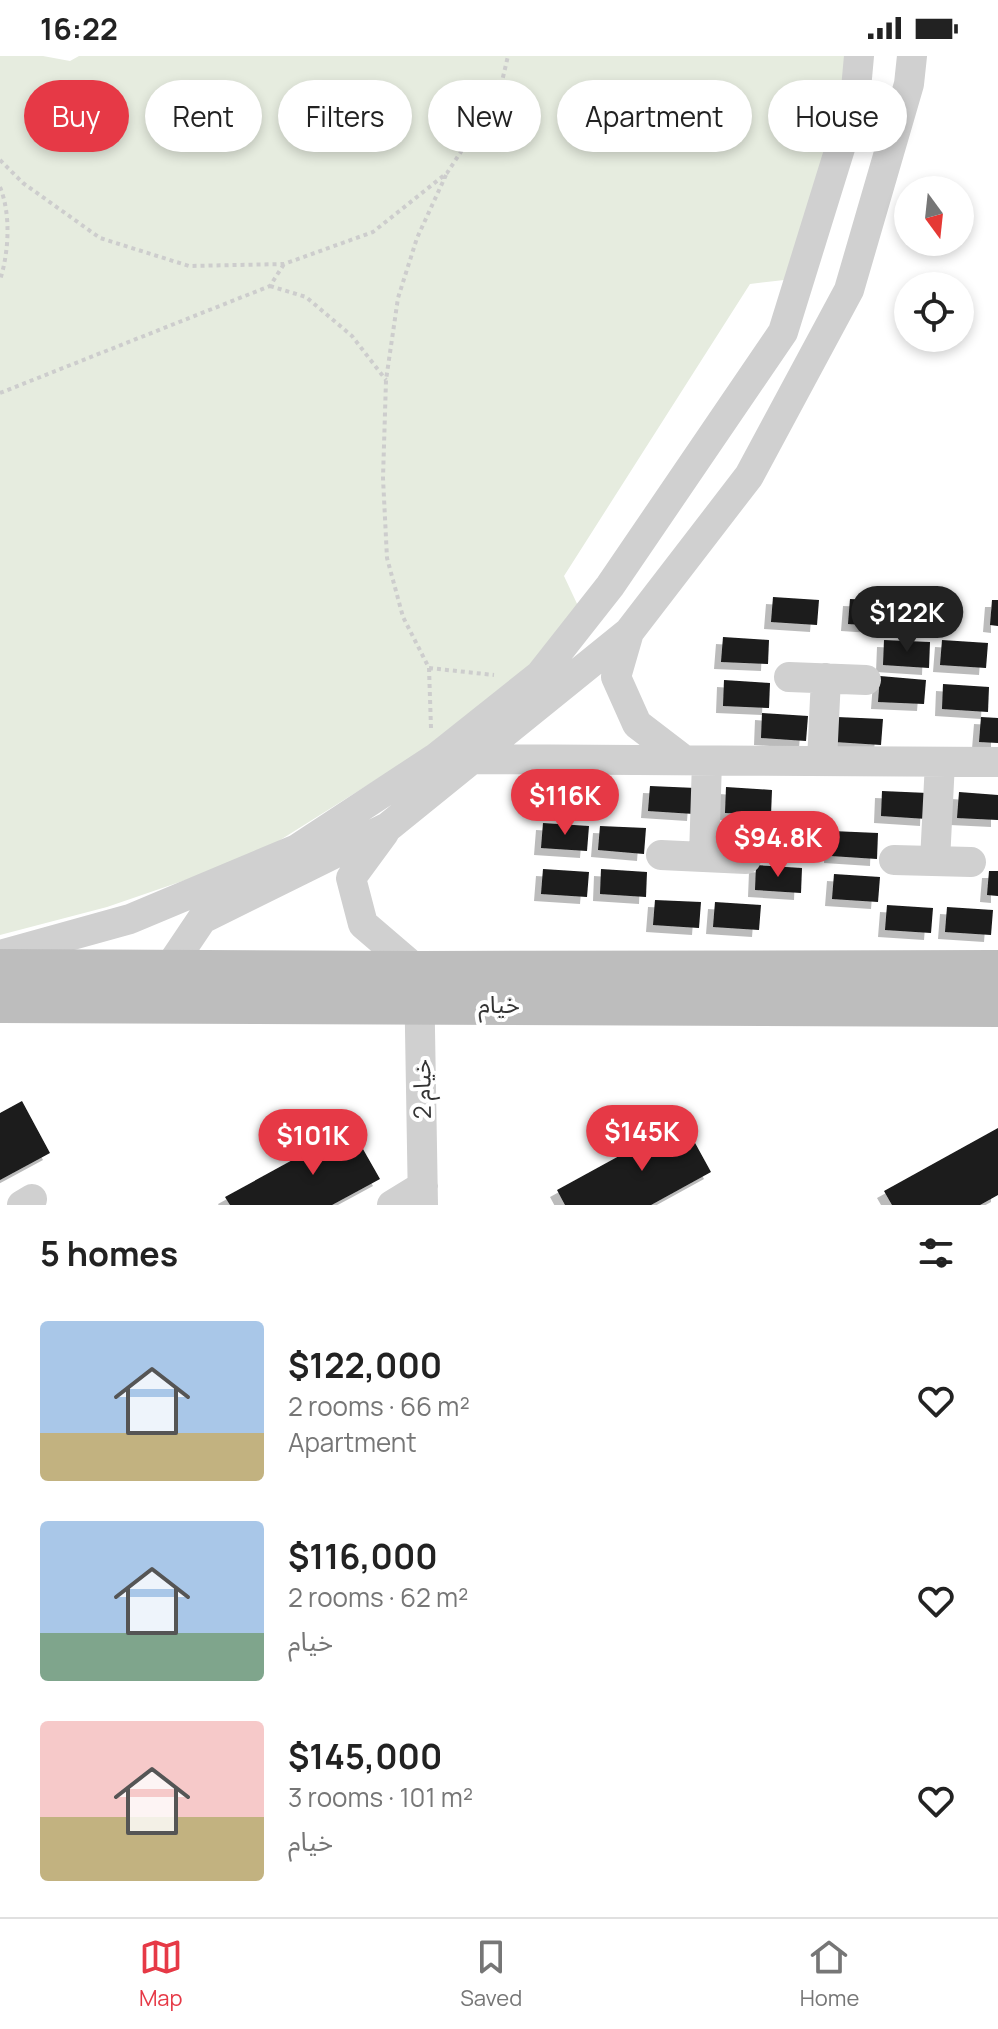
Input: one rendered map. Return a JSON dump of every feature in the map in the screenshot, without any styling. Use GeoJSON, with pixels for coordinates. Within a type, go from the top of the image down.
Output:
{"type":"FeatureCollection","features":[{"type":"Feature","properties":{"kind":"street"},"geometry":{"type":"LineString","coordinates":[[857,80],[859,56]]}},
{"type":"Feature","properties":{"kind":"street"},"geometry":{"type":"LineString","coordinates":[[907,91],[912,56]]}},
{"type":"Feature","properties":{"kind":"street"},"geometry":{"type":"LineString","coordinates":[[0,955],[130,919],[297,849],[437,757],[540,675],[619,574],[783,332],[839,152]]}},
{"type":"Feature","properties":{"kind":"street"},"geometry":{"type":"LineString","coordinates":[[167,971],[202,919],[388,827],[629,632],[749,476],[849,290],[890,152]]}},
{"type":"Feature","properties":{"kind":"street"},"geometry":{"type":"LineString","coordinates":[[619,574],[651,603]]}},
{"type":"Feature","properties":{"kind":"street"},"geometry":{"type":"LineString","coordinates":[[629,632],[616,677],[637,724],[696,760]]}},
{"type":"Feature","properties":{"kind":"street"},"geometry":{"type":"LineString","coordinates":[[789,677],[866,680]]}},
{"type":"Feature","properties":{"kind":"street"},"geometry":{"type":"LineString","coordinates":[[822,761],[826,678]]}},
{"type":"Feature","properties":{"kind":"street"},"geometry":{"type":"LineString","coordinates":[[472,759],[998,762]]}},
{"type":"Feature","properties":{"kind":"street"},"geometry":{"type":"LineString","coordinates":[[696,760],[704,857]]}},
{"type":"Feature","properties":{"kind":"street"},"geometry":{"type":"LineString","coordinates":[[935,861],[940,762]]}},
{"type":"Feature","properties":{"kind":"street"},"geometry":{"type":"LineString","coordinates":[[388,827],[351,878],[363,924],[419,987]]}},
{"type":"Feature","properties":{"kind":"street"},"geometry":{"type":"LineString","coordinates":[[661,855],[746,859]]}},
{"type":"Feature","properties":{"kind":"street"},"geometry":{"type":"LineString","coordinates":[[894,860],[971,862]]}},
{"type":"Feature","properties":{"kind":"street","name":"خیام"},"geometry":{"type":"LineString","coordinates":[[0,970],[167,971],[419,987],[998,1006]]}},
{"type":"Feature","properties":{"kind":"street","name":"خیام"},"geometry":{"type":"LineString","coordinates":[[0,1002],[998,971]]}},
{"type":"Feature","properties":{"kind":"street","name":"خیام 2"},"geometry":{"type":"LineString","coordinates":[[419,987],[423,1196]]}},
{"type":"Feature","properties":{"kind":"street"},"geometry":{"type":"LineString","coordinates":[[392,1205],[423,1196]]}},
{"type":"Feature","properties":{"kind":"path"},"geometry":{"type":"LineString","coordinates":[[429,668],[403,617],[387,558],[383,478],[386,380],[398,298],[417,238],[447,173],[499,94],[508,56]]}},
{"type":"Feature","properties":{"kind":"path"},"geometry":{"type":"LineString","coordinates":[[0,160],[23,183],[100,238],[189,266],[284,264],[373,232],[447,173]]}},
{"type":"Feature","properties":{"kind":"path"},"geometry":{"type":"LineString","coordinates":[[0,187],[5,199],[6,260],[0,280]]}},
{"type":"Feature","properties":{"kind":"path"},"geometry":{"type":"LineString","coordinates":[[0,393],[270,286],[284,264]]}},
{"type":"Feature","properties":{"kind":"path"},"geometry":{"type":"LineString","coordinates":[[270,286],[306,297],[352,336],[386,380]]}},
{"type":"Feature","properties":{"kind":"shaded area"},"geometry":{"type":"Polygon","coordinates":[[[0,56],[43,56],[70,61],[79,56],[853,56],[847,80],[768,80],[768,152],[827,152],[793,279],[750,284],[564,576],[579,608],[524,676],[433,744],[277,842],[203,874],[107,907],[0,935],[0,56]]]}},
{"type":"Feature","properties":{"kind":"building"},"geometry":{"type":"Polygon","coordinates":[[[773,597],[819,600],[817,625],[771,622],[773,597]]]}},
{"type":"Feature","properties":{"kind":"building"},"geometry":{"type":"Polygon","coordinates":[[[850,599],[896,601],[894,627],[848,624],[850,599]]]}},
{"type":"Feature","properties":{"kind":"building"},"geometry":{"type":"Polygon","coordinates":[[[992,600],[998,600],[998,626],[990,625],[992,600]]]}},
{"type":"Feature","properties":{"kind":"building"},"geometry":{"type":"Polygon","coordinates":[[[723,637],[769,640],[768,664],[721,662],[723,637]]]}},
{"type":"Feature","properties":{"kind":"building"},"geometry":{"type":"Polygon","coordinates":[[[884,640],[930,642],[929,668],[883,665],[884,640]]]}},
{"type":"Feature","properties":{"kind":"building"},"geometry":{"type":"Polygon","coordinates":[[[942,640],[988,643],[986,668],[940,665],[942,640]]]}},
{"type":"Feature","properties":{"kind":"building"},"geometry":{"type":"Polygon","coordinates":[[[880,676],[926,680],[924,704],[878,702],[880,676]]]}},
{"type":"Feature","properties":{"kind":"building"},"geometry":{"type":"Polygon","coordinates":[[[724,680],[770,683],[769,708],[723,706],[724,680]]]}},
{"type":"Feature","properties":{"kind":"building"},"geometry":{"type":"Polygon","coordinates":[[[943,684],[989,687],[988,712],[942,709],[943,684]]]}},
{"type":"Feature","properties":{"kind":"building"},"geometry":{"type":"Polygon","coordinates":[[[762,713],[808,716],[806,741],[761,738],[762,713]]]}},
{"type":"Feature","properties":{"kind":"building"},"geometry":{"type":"Polygon","coordinates":[[[837,717],[883,719],[881,745],[835,742],[837,717]]]}},
{"type":"Feature","properties":{"kind":"building"},"geometry":{"type":"Polygon","coordinates":[[[981,717],[998,718],[998,743],[979,742],[981,717]]]}},
{"type":"Feature","properties":{"kind":"building"},"geometry":{"type":"Polygon","coordinates":[[[650,786],[696,788],[694,814],[648,811],[650,786]]]}},
{"type":"Feature","properties":{"kind":"building"},"geometry":{"type":"Polygon","coordinates":[[[726,787],[772,790],[771,815],[725,813],[726,787]]]}},
{"type":"Feature","properties":{"kind":"building"},"geometry":{"type":"Polygon","coordinates":[[[882,791],[928,793],[927,819],[881,816],[882,791]]]}},
{"type":"Feature","properties":{"kind":"building"},"geometry":{"type":"Polygon","coordinates":[[[959,792],[998,795],[998,820],[957,818],[959,792]]]}},
{"type":"Feature","properties":{"kind":"building"},"geometry":{"type":"Polygon","coordinates":[[[543,823],[589,826],[587,851],[541,848],[543,823]]]}},
{"type":"Feature","properties":{"kind":"building"},"geometry":{"type":"Polygon","coordinates":[[[600,826],[646,828],[644,854],[598,850],[600,826]]]}},
{"type":"Feature","properties":{"kind":"building"},"geometry":{"type":"Polygon","coordinates":[[[761,828],[807,831],[805,856],[759,854],[761,828]]]}},
{"type":"Feature","properties":{"kind":"building"},"geometry":{"type":"Polygon","coordinates":[[[832,831],[878,833],[877,859],[831,856],[832,831]]]}},
{"type":"Feature","properties":{"kind":"building"},"geometry":{"type":"Polygon","coordinates":[[[756,865],[802,868],[801,893],[755,890],[756,865]]]}},
{"type":"Feature","properties":{"kind":"building"},"geometry":{"type":"Polygon","coordinates":[[[543,869],[589,872],[587,897],[541,894],[543,869]]]}},
{"type":"Feature","properties":{"kind":"building"},"geometry":{"type":"Polygon","coordinates":[[[601,869],[647,872],[646,897],[600,894],[601,869]]]}},
{"type":"Feature","properties":{"kind":"building"},"geometry":{"type":"Polygon","coordinates":[[[989,871],[998,871],[998,896],[987,895],[989,871]]]}},
{"type":"Feature","properties":{"kind":"building"},"geometry":{"type":"Polygon","coordinates":[[[834,874],[880,877],[878,902],[832,899],[834,874]]]}},
{"type":"Feature","properties":{"kind":"building"},"geometry":{"type":"Polygon","coordinates":[[[655,900],[701,902],[699,928],[653,925],[655,900]]]}},
{"type":"Feature","properties":{"kind":"building"},"geometry":{"type":"Polygon","coordinates":[[[715,902],[761,905],[759,930],[713,927],[715,902]]]}},
{"type":"Feature","properties":{"kind":"building"},"geometry":{"type":"Polygon","coordinates":[[[887,905],[933,908],[931,933],[885,930],[887,905]]]}},
{"type":"Feature","properties":{"kind":"building"},"geometry":{"type":"Polygon","coordinates":[[[947,907],[993,910],[991,935],[945,932],[947,907]]]}},
{"type":"Feature","properties":{"kind":"building"},"geometry":{"type":"Polygon","coordinates":[[[22,1101],[50,1153],[0,1180],[0,1113],[22,1101]]]}},
{"type":"Feature","properties":{"kind":"building"},"geometry":{"type":"Polygon","coordinates":[[[683,1121],[711,1172],[651,1205],[565,1205],[557,1190],[683,1121]]]}},
{"type":"Feature","properties":{"kind":"building"},"geometry":{"type":"Polygon","coordinates":[[[351,1128],[380,1179],[332,1205],[230,1205],[225,1197],[351,1128]]]}},
{"type":"Feature","properties":{"kind":"building"},"geometry":{"type":"Polygon","coordinates":[[[998,1128],[998,1195],[980,1205],[892,1205],[884,1191],[998,1128]]]}}]}
